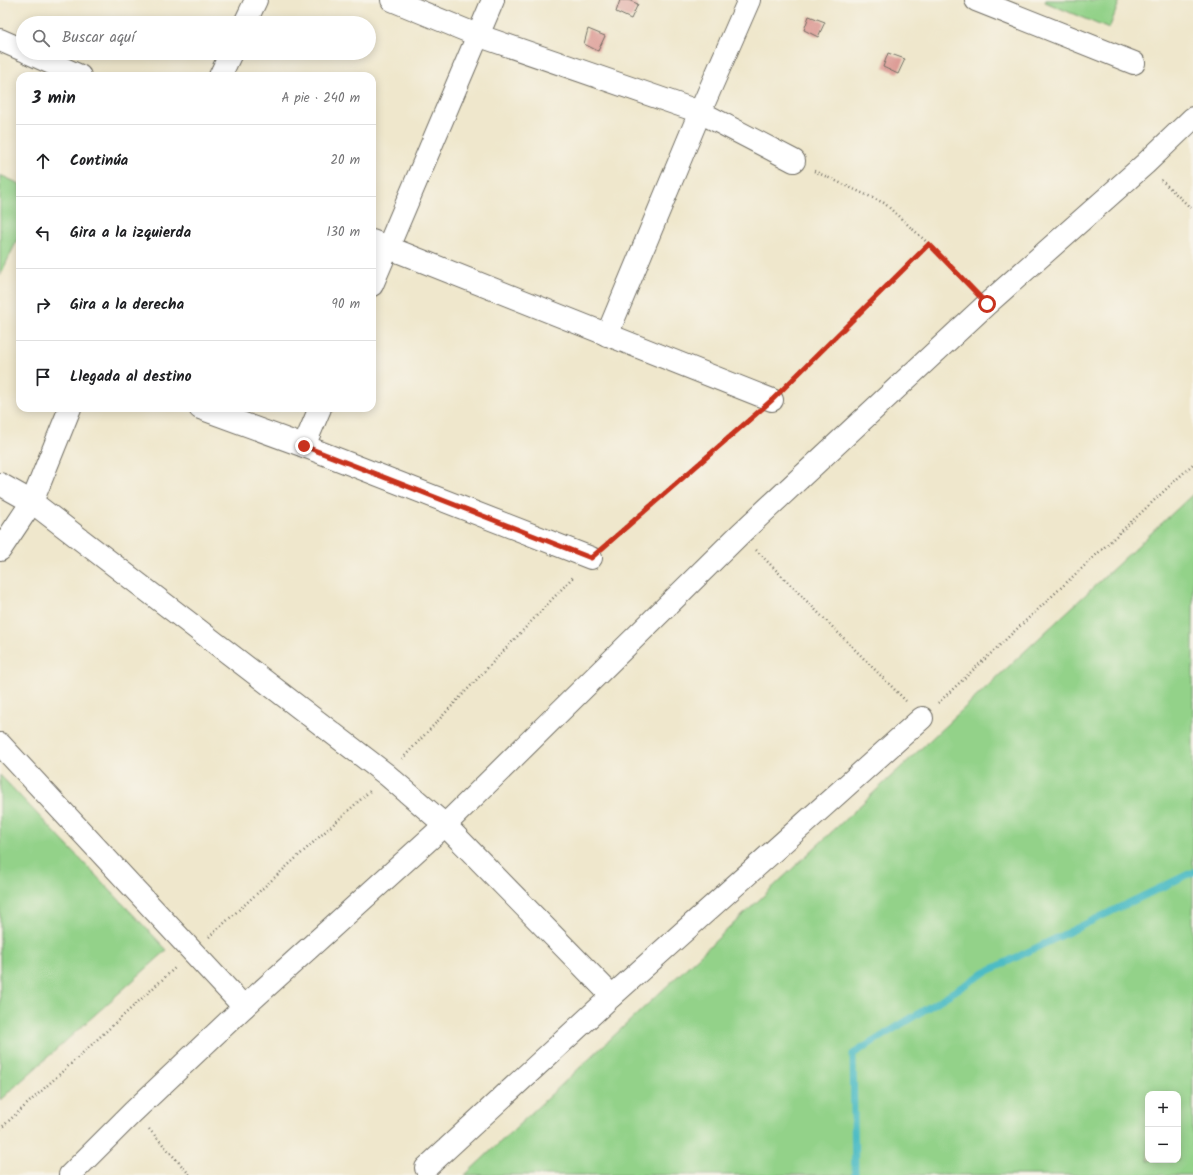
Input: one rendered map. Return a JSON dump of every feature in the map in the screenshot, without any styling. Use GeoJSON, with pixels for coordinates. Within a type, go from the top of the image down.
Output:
{"type":"FeatureCollection","features":[{"type":"Feature","properties":{"kind":"street"},"geometry":{"type":"LineString","coordinates":[[248,16],[256,0]]}},
{"type":"Feature","properties":{"kind":"street"},"geometry":{"type":"LineString","coordinates":[[392,0],[478,35],[700,112],[794,161]]}},
{"type":"Feature","properties":{"kind":"street"},"geometry":{"type":"LineString","coordinates":[[376,264],[380,244],[493,0]]}},
{"type":"Feature","properties":{"kind":"street"},"geometry":{"type":"LineString","coordinates":[[607,335],[700,112],[749,0]]}},
{"type":"Feature","properties":{"kind":"street"},"geometry":{"type":"LineString","coordinates":[[976,0],[1134,63]]}},
{"type":"Feature","properties":{"kind":"street"},"geometry":{"type":"LineString","coordinates":[[0,40],[16,47]]}},
{"type":"Feature","properties":{"kind":"street"},"geometry":{"type":"LineString","coordinates":[[45,60],[71,72]]}},
{"type":"Feature","properties":{"kind":"street"},"geometry":{"type":"LineString","coordinates":[[222,72],[228,60]]}},
{"type":"Feature","properties":{"kind":"street"},"geometry":{"type":"LineString","coordinates":[[70,1175],[244,1006],[445,825],[740,534],[987,304],[1145,164],[1193,118]]}},
{"type":"Feature","properties":{"kind":"street"},"geometry":{"type":"LineString","coordinates":[[380,244],[772,400]]}},
{"type":"Feature","properties":{"kind":"street"},"geometry":{"type":"LineString","coordinates":[[0,550],[32,502],[68,412]]}},
{"type":"Feature","properties":{"kind":"street"},"geometry":{"type":"LineString","coordinates":[[211,412],[304,446],[591,558]]}},
{"type":"Feature","properties":{"kind":"street"},"geometry":{"type":"LineString","coordinates":[[304,446],[318,412]]}},
{"type":"Feature","properties":{"kind":"street"},"geometry":{"type":"LineString","coordinates":[[0,484],[32,502],[387,775],[445,825],[612,996]]}},
{"type":"Feature","properties":{"kind":"street"},"geometry":{"type":"LineString","coordinates":[[426,1168],[612,996],[922,718]]}},
{"type":"Feature","properties":{"kind":"street"},"geometry":{"type":"LineString","coordinates":[[0,744],[244,1006]]}},
{"type":"Feature","properties":{"kind":"path"},"geometry":{"type":"LineString","coordinates":[[794,161],[884,203],[929,244],[987,304]]}},
{"type":"Feature","properties":{"kind":"path"},"geometry":{"type":"LineString","coordinates":[[1145,164],[1193,210]]}},
{"type":"Feature","properties":{"kind":"path"},"geometry":{"type":"LineString","coordinates":[[0,1130],[193,951],[387,775],[591,558],[772,400],[929,244]]}},
{"type":"Feature","properties":{"kind":"path"},"geometry":{"type":"LineString","coordinates":[[740,534],[922,718],[1193,464]]}},
{"type":"Feature","properties":{"kind":"path"},"geometry":{"type":"LineString","coordinates":[[134,1112],[190,1175]]}},
{"type":"Feature","properties":{"kind":"green space"},"geometry":{"type":"Polygon","coordinates":[[[1046,0],[1120,0],[1109,29],[1045,2],[1046,0]]]}},
{"type":"Feature","properties":{"kind":"green space"},"geometry":{"type":"Polygon","coordinates":[[[0,175],[16,182],[16,242],[0,276],[0,175]]]}},
{"type":"Feature","properties":{"kind":"green space"},"geometry":{"type":"Polygon","coordinates":[[[1193,494],[1193,1175],[465,1175],[1193,494]]]}},
{"type":"Feature","properties":{"kind":"green space"},"geometry":{"type":"Polygon","coordinates":[[[0,775],[167,950],[0,1100],[0,775]]]}},
{"type":"Feature","properties":{"kind":"building"},"geometry":{"type":"Polygon","coordinates":[[[620,0],[628,0],[638,4],[631,19],[616,12],[620,0]]]}},
{"type":"Feature","properties":{"kind":"building"},"geometry":{"type":"Polygon","coordinates":[[[809,16],[825,22],[818,37],[804,30],[809,16]]]}},
{"type":"Feature","properties":{"kind":"building"},"geometry":{"type":"Polygon","coordinates":[[[588,29],[605,36],[598,51],[584,44],[588,29]]]}},
{"type":"Feature","properties":{"kind":"building"},"geometry":{"type":"Polygon","coordinates":[[[888,53],[905,59],[898,74],[883,67],[888,53]]]}},
{"type":"Feature","properties":{"kind":"waterway"},"geometry":{"type":"LineString","coordinates":[[855,1175],[853,1054],[984,973],[1193,872]]}},
{"type":"Feature","properties":{"kind":"route"},"geometry":{"type":"LineString","coordinates":[[304,446],[591,558],[772,400],[929,244],[987,304]]}}]}
